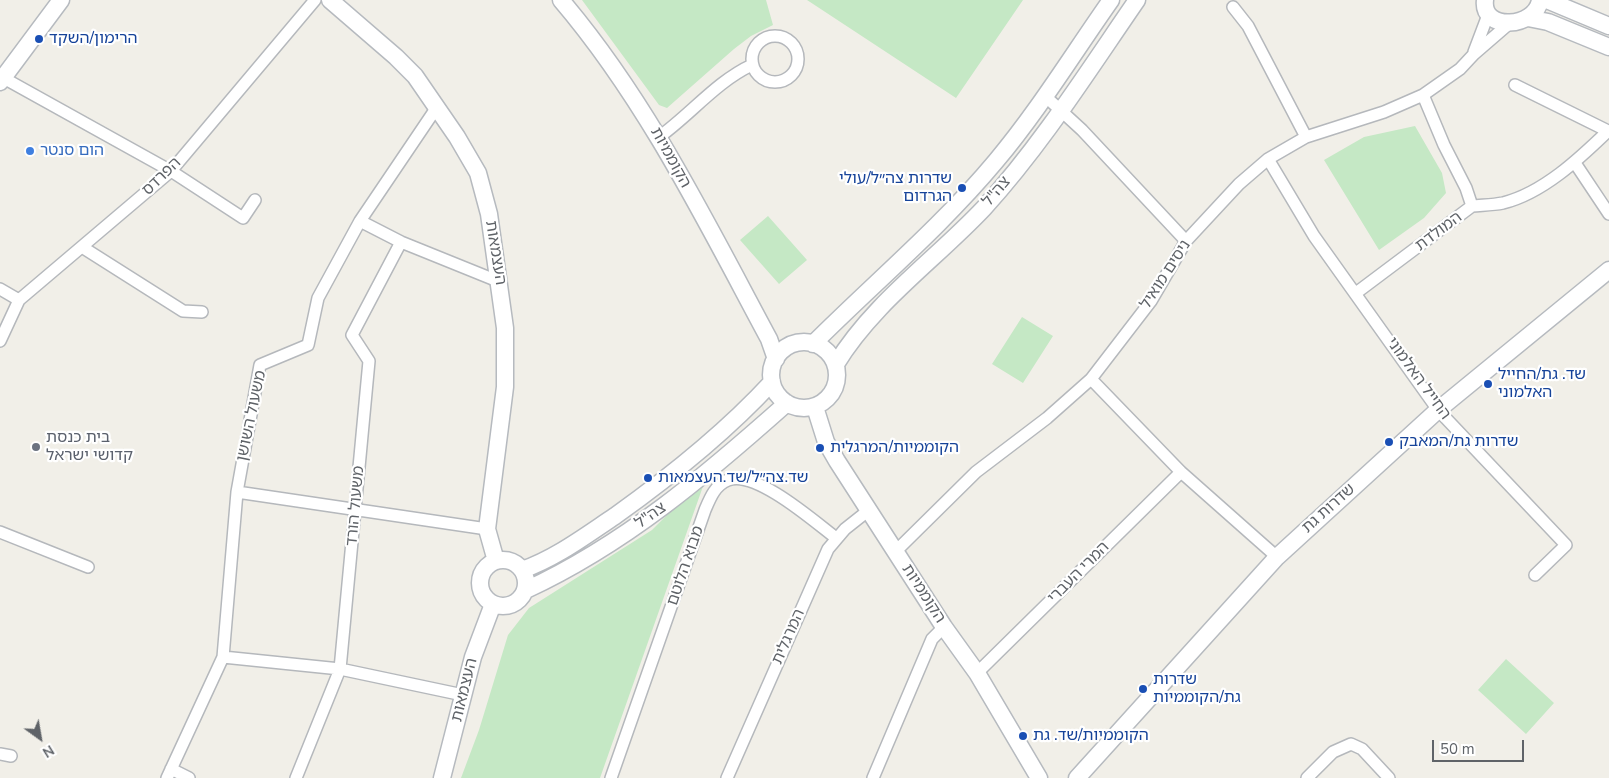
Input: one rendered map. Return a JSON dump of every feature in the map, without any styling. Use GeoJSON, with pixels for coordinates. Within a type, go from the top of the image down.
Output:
{"type":"FeatureCollection","features":[{"type":"Feature","properties":{"kind":"street"},"geometry":{"type":"LineString","coordinates":[[61,0],[1,78],[171,171],[243,218],[255,200]]}},
{"type":"Feature","properties":{"kind":"street","name":"הפרדס"},"geometry":{"type":"LineString","coordinates":[[0,341],[19,300],[171,171],[315,0]]}},
{"type":"Feature","properties":{"kind":"street","name":"העצמאות"},"geometry":{"type":"LineString","coordinates":[[330,0],[396,56],[415,76],[437,107],[478,173],[489,214],[505,328],[505,387],[487,529],[496,561]]}},
{"type":"Feature","properties":{"kind":"street","name":"הקוממיות"},"geometry":{"type":"LineString","coordinates":[[561,0],[623,82],[658,137],[762,326],[776,359]]}},
{"type":"Feature","properties":{"kind":"street","name":"צה\"ל"},"geometry":{"type":"LineString","coordinates":[[805,343],[968,193],[1023,128],[1110,0]]}},
{"type":"Feature","properties":{"kind":"street","name":"צה\"ל"},"geometry":{"type":"LineString","coordinates":[[836,364],[860,329],[952,240],[1009,179],[1061,110],[1136,0]]}},
{"type":"Feature","properties":{"kind":"street"},"geometry":{"type":"LineString","coordinates":[[1528,18],[1538,9],[1540,0]]}},
{"type":"Feature","properties":{"kind":"street"},"geometry":{"type":"LineString","coordinates":[[1547,0],[1609,26]]}},
{"type":"Feature","properties":{"kind":"street"},"geometry":{"type":"LineString","coordinates":[[1484,5],[1500,21],[1510,22],[1528,18],[1548,22],[1609,47]]}},
{"type":"Feature","properties":{"kind":"street"},"geometry":{"type":"LineString","coordinates":[[1474,54],[1484,5]]}},
{"type":"Feature","properties":{"kind":"street"},"geometry":{"type":"LineString","coordinates":[[1233,7],[1248,26],[1306,137]]}},
{"type":"Feature","properties":{"kind":"street","name":"ניסים מואיל"},"geometry":{"type":"LineString","coordinates":[[895,552],[976,472],[1047,418],[1091,379],[1151,301],[1186,241],[1239,184],[1268,159],[1306,137],[1384,112],[1423,95],[1460,69],[1510,22]]}},
{"type":"Feature","properties":{"kind":"street"},"geometry":{"type":"LineString","coordinates":[[775,35],[790,41],[798,55],[796,70],[784,81],[768,82],[761,78],[752,65],[751,58],[756,45],[775,35]]}},
{"type":"Feature","properties":{"kind":"street"},"geometry":{"type":"LineString","coordinates":[[658,137],[682,120],[731,76],[752,65]]}},
{"type":"Feature","properties":{"kind":"street"},"geometry":{"type":"LineString","coordinates":[[1472,206],[1502,203],[1522,196],[1575,163],[1608,131],[1515,85]]}},
{"type":"Feature","properties":{"kind":"street","name":"המולדת"},"geometry":{"type":"LineString","coordinates":[[1356,293],[1472,206],[1466,188],[1444,146],[1423,95]]}},
{"type":"Feature","properties":{"kind":"street"},"geometry":{"type":"LineString","coordinates":[[1045,96],[1061,110],[1186,241]]}},
{"type":"Feature","properties":{"kind":"street","name":"משעול השושן"},"geometry":{"type":"LineString","coordinates":[[169,774],[222,657],[237,492],[260,365],[308,345],[318,298],[360,221],[437,107]]}},
{"type":"Feature","properties":{"kind":"street","name":"החייל האלמוני"},"geometry":{"type":"LineString","coordinates":[[1268,159],[1314,236],[1438,410],[1566,545],[1535,575]]}},
{"type":"Feature","properties":{"kind":"street"},"geometry":{"type":"LineString","coordinates":[[1575,163],[1609,214]]}},
{"type":"Feature","properties":{"kind":"street"},"geometry":{"type":"LineString","coordinates":[[360,221],[400,242],[500,282]]}},
{"type":"Feature","properties":{"kind":"street","name":"משעול הורד"},"geometry":{"type":"LineString","coordinates":[[296,778],[340,669],[356,510],[368,361],[352,336],[400,242]]}},
{"type":"Feature","properties":{"kind":"street"},"geometry":{"type":"LineString","coordinates":[[82,247],[183,311],[202,312]]}},
{"type":"Feature","properties":{"kind":"street","name":"שדרות גת"},"geometry":{"type":"LineString","coordinates":[[1077,778],[1277,557],[1438,410],[1609,270]]}},
{"type":"Feature","properties":{"kind":"street"},"geometry":{"type":"LineString","coordinates":[[0,289],[19,300]]}},
{"type":"Feature","properties":{"kind":"street","name":"הקוממיות"},"geometry":{"type":"LineString","coordinates":[[762,326],[781,341],[805,343]]}},
{"type":"Feature","properties":{"kind":"street"},"geometry":{"type":"LineString","coordinates":[[805,343],[827,351],[836,364],[838,377],[834,390],[826,400],[815,407],[800,408],[787,404],[775,390],[772,382],[772,366],[781,352],[805,343]]}},
{"type":"Feature","properties":{"kind":"street"},"geometry":{"type":"LineString","coordinates":[[1091,379],[1181,472],[1277,557]]}},
{"type":"Feature","properties":{"kind":"street","name":"צה\"ל"},"geometry":{"type":"LineString","coordinates":[[522,570],[551,558],[642,496],[735,420],[772,382]]}},
{"type":"Feature","properties":{"kind":"street","name":"צה\"ל"},"geometry":{"type":"LineString","coordinates":[[526,590],[575,565],[656,514],[787,404]]}},
{"type":"Feature","properties":{"kind":"street","name":"הקוממיות"},"geometry":{"type":"LineString","coordinates":[[815,407],[826,442],[944,627],[977,673],[1039,778]]}},
{"type":"Feature","properties":{"kind":"street","name":"המרי העברי"},"geometry":{"type":"LineString","coordinates":[[977,673],[1181,472]]}},
{"type":"Feature","properties":{"kind":"street","name":"מבוא הלוטם"},"geometry":{"type":"LineString","coordinates":[[611,778],[705,510],[712,494],[720,484],[730,479],[741,479],[766,488],[836,538]]}},
{"type":"Feature","properties":{"kind":"street"},"geometry":{"type":"LineString","coordinates":[[237,492],[487,529]]}},
{"type":"Feature","properties":{"kind":"street","name":"המרגלית"},"geometry":{"type":"LineString","coordinates":[[727,778],[828,549],[836,538],[869,510]]}},
{"type":"Feature","properties":{"kind":"street"},"geometry":{"type":"LineString","coordinates":[[0,532],[88,567]]}},
{"type":"Feature","properties":{"kind":"street"},"geometry":{"type":"LineString","coordinates":[[508,560],[522,570],[526,576],[526,590],[513,605],[500,606],[493,604],[481,591],[480,579],[486,568],[496,561],[508,560]]}},
{"type":"Feature","properties":{"kind":"street","name":"העצמאות"},"geometry":{"type":"LineString","coordinates":[[442,778],[473,657],[493,604]]}},
{"type":"Feature","properties":{"kind":"street"},"geometry":{"type":"LineString","coordinates":[[873,778],[932,639],[944,627]]}},
{"type":"Feature","properties":{"kind":"street"},"geometry":{"type":"LineString","coordinates":[[222,657],[340,669],[463,695]]}},
{"type":"Feature","properties":{"kind":"street"},"geometry":{"type":"LineString","coordinates":[[1307,778],[1333,752],[1351,744],[1362,749],[1389,778]]}},
{"type":"Feature","properties":{"kind":"street"},"geometry":{"type":"LineString","coordinates":[[169,774],[189,778]]}},
{"type":"Feature","properties":{"kind":"green space"},"geometry":{"type":"Polygon","coordinates":[[[582,0],[766,0],[773,25],[751,36],[734,49],[667,108],[659,105],[582,0]]]}},
{"type":"Feature","properties":{"kind":"green space"},"geometry":{"type":"Polygon","coordinates":[[[807,0],[1023,0],[956,98],[807,0]]]}},
{"type":"Feature","properties":{"kind":"green space"},"geometry":{"type":"Polygon","coordinates":[[[1415,126],[1442,173],[1446,193],[1424,218],[1379,250],[1324,160],[1364,137],[1415,126]]]}},
{"type":"Feature","properties":{"kind":"green space"},"geometry":{"type":"Polygon","coordinates":[[[768,216],[807,260],[779,284],[740,240],[768,216]]]}},
{"type":"Feature","properties":{"kind":"green space"},"geometry":{"type":"Polygon","coordinates":[[[1022,317],[1053,336],[1023,383],[992,364],[1022,317]]]}},
{"type":"Feature","properties":{"kind":"green space"},"geometry":{"type":"Polygon","coordinates":[[[707,475],[600,778],[461,778],[479,730],[508,635],[529,608],[652,530],[707,475]]]}},
{"type":"Feature","properties":{"kind":"green space"},"geometry":{"type":"Polygon","coordinates":[[[1506,659],[1554,703],[1526,734],[1478,690],[1506,659]]]}},
{"type":"Feature","properties":{"kind":"place","name":"הרימון/השקד"},"geometry":{"type":"Point","coordinates":[39,39]}},
{"type":"Feature","properties":{"kind":"place","name":"הום סנטר"},"geometry":{"type":"Point","coordinates":[30,151]}},
{"type":"Feature","properties":{"kind":"place","name":"שדרות צה״ל/עולי הגרדום"},"geometry":{"type":"Point","coordinates":[962,188]}},
{"type":"Feature","properties":{"kind":"place","name":"שד. גת/החייל האלמוני"},"geometry":{"type":"Point","coordinates":[1488,384]}},
{"type":"Feature","properties":{"kind":"place","name":"שדרות גת/המאבק"},"geometry":{"type":"Point","coordinates":[1389,442]}},
{"type":"Feature","properties":{"kind":"place","name":"בית כנסת קדושי ישראל"},"geometry":{"type":"Point","coordinates":[36,447]}},
{"type":"Feature","properties":{"kind":"place","name":"הקוממיות/המרגלית"},"geometry":{"type":"Point","coordinates":[820,448]}},
{"type":"Feature","properties":{"kind":"place","name":"שד.צה״ל/שד.העצמאות"},"geometry":{"type":"Point","coordinates":[648,478]}},
{"type":"Feature","properties":{"kind":"place","name":"שדרות גת/הקוממיות"},"geometry":{"type":"Point","coordinates":[1143,689]}},
{"type":"Feature","properties":{"kind":"place","name":"הקוממיות/שד. גת"},"geometry":{"type":"Point","coordinates":[1023,736]}}]}
